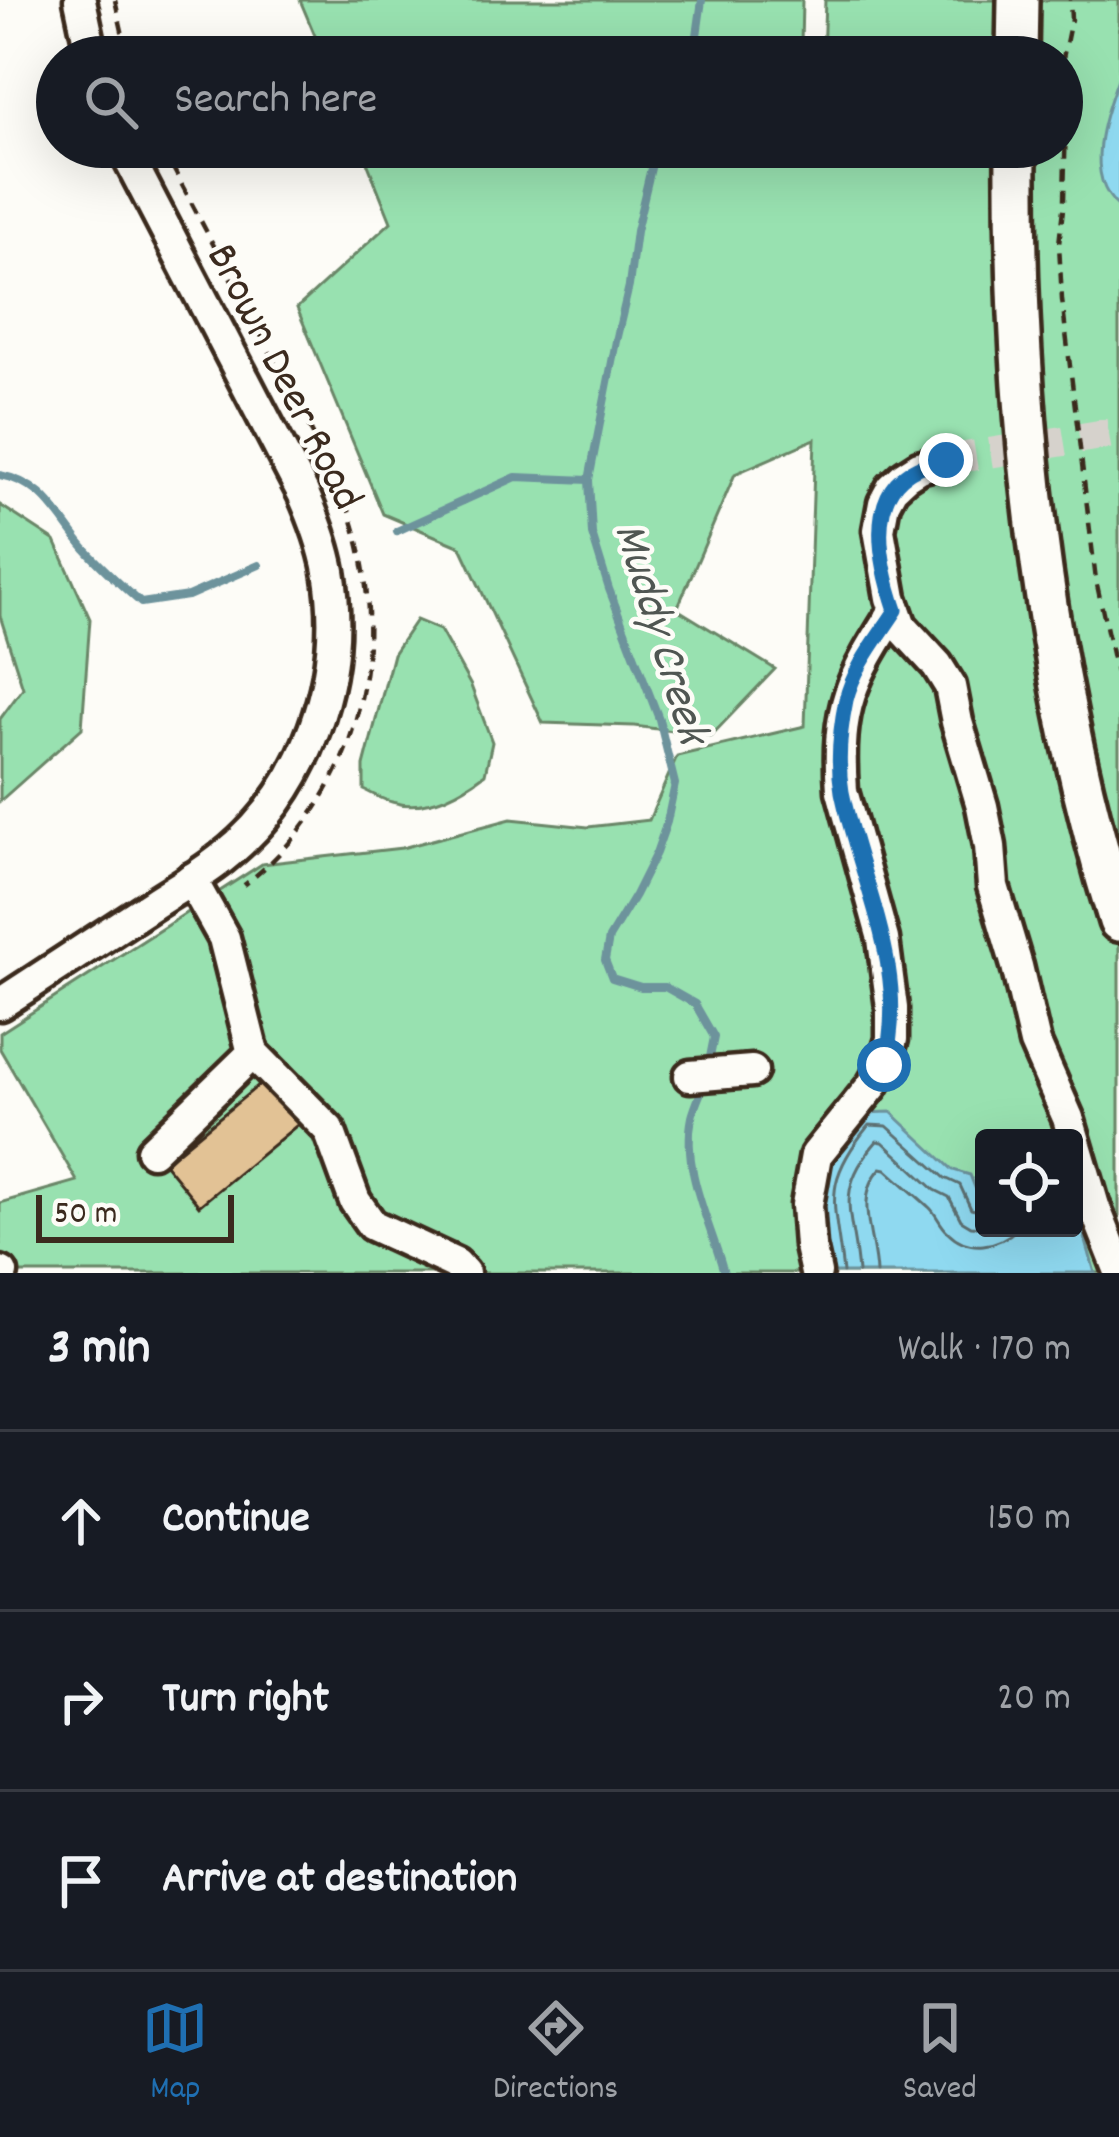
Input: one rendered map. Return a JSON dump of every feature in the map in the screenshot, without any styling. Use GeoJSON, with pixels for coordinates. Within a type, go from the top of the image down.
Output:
{"type":"FeatureCollection","features":[{"type":"Feature","properties":{"kind":"main road"},"geometry":{"type":"LineString","coordinates":[[1017,36],[1018,0]]}},
{"type":"Feature","properties":{"kind":"main road"},"geometry":{"type":"LineString","coordinates":[[1016,168],[1019,360],[1034,518],[1070,733],[1119,921]]}},
{"type":"Feature","properties":{"kind":"street"},"geometry":{"type":"LineString","coordinates":[[80,0],[88,36]]}},
{"type":"Feature","properties":{"kind":"street","name":"Brown Deer Road"},"geometry":{"type":"LineString","coordinates":[[0,1004],[223,858],[260,822],[285,789],[309,744],[331,664],[334,623],[319,531],[132,168]]}},
{"type":"Feature","properties":{"kind":"street"},"geometry":{"type":"LineString","coordinates":[[946,460],[905,476],[884,503],[879,530],[896,610],[901,626],[950,686],[982,806],[993,886],[1035,1043],[1068,1118],[1119,1269]]}},
{"type":"Feature","properties":{"kind":"street"},"geometry":{"type":"LineString","coordinates":[[816,1273],[807,1205],[816,1155],[872,1086],[892,1039],[883,939],[842,790],[840,766],[847,696],[896,610]]}},
{"type":"Feature","properties":{"kind":"street"},"geometry":{"type":"LineString","coordinates":[[190,879],[224,938],[253,1053],[329,1130],[355,1202],[372,1225],[456,1264],[464,1273]]}},
{"type":"Feature","properties":{"kind":"street"},"geometry":{"type":"LineString","coordinates":[[152,1150],[253,1053]]}},
{"type":"Feature","properties":{"kind":"street"},"geometry":{"type":"LineString","coordinates":[[690,1076],[752,1071]]}},
{"type":"Feature","properties":{"kind":"path"},"geometry":{"type":"LineString","coordinates":[[115,0],[123,36]]}},
{"type":"Feature","properties":{"kind":"path"},"geometry":{"type":"LineString","coordinates":[[1068,36],[1070,0]]}},
{"type":"Feature","properties":{"kind":"path"},"geometry":{"type":"LineString","coordinates":[[1063,168],[1059,244],[1064,318],[1096,580],[1119,686]]}},
{"type":"Feature","properties":{"kind":"green space"},"geometry":{"type":"Polygon","coordinates":[[[300,0],[802,0],[801,36],[315,36],[300,0]]]}},
{"type":"Feature","properties":{"kind":"green space"},"geometry":{"type":"Polygon","coordinates":[[[825,0],[1119,0],[1119,1273],[0,1273],[0,1203],[77,1181],[0,1049],[0,1033],[262,864],[402,848],[511,819],[588,827],[649,820],[677,756],[805,726],[815,439],[735,474],[677,609],[775,669],[711,736],[634,726],[543,723],[461,547],[383,514],[297,308],[391,222],[369,168],[1083,168],[1083,36],[824,36],[825,0]]]}},
{"type":"Feature","properties":{"kind":"green space"},"geometry":{"type":"Polygon","coordinates":[[[0,505],[55,541],[90,619],[82,728],[0,801],[0,719],[23,688],[0,616],[0,505]]]}},
{"type":"Feature","properties":{"kind":"green space"},"geometry":{"type":"Polygon","coordinates":[[[416,620],[440,630],[471,686],[492,742],[485,774],[453,794],[417,805],[385,800],[364,790],[364,766],[393,654],[416,620]]]}},
{"type":"Feature","properties":{"kind":"water"},"geometry":{"type":"Polygon","coordinates":[[[1119,76],[1119,207],[1101,179],[1099,162],[1103,126],[1119,76]]]}},
{"type":"Feature","properties":{"kind":"water"},"geometry":{"type":"Polygon","coordinates":[[[891,1112],[953,1170],[970,1175],[975,1188],[975,1237],[1083,1237],[1083,1231],[1095,1273],[832,1273],[820,1203],[826,1166],[862,1113],[891,1112]]]}},
{"type":"Feature","properties":{"kind":"building"},"geometry":{"type":"Polygon","coordinates":[[[266,1079],[301,1122],[199,1206],[164,1163],[266,1079]]]}},
{"type":"Feature","properties":{"kind":"waterway","name":"Muddy Creek"},"geometry":{"type":"LineString","coordinates":[[697,36],[702,0]]}},
{"type":"Feature","properties":{"kind":"waterway","name":"Muddy Creek"},"geometry":{"type":"LineString","coordinates":[[651,168],[589,480],[592,534],[659,719],[675,784],[656,853],[609,938],[605,960],[612,978],[641,987],[665,987],[695,1004],[714,1037],[708,1067]]}},
{"type":"Feature","properties":{"kind":"waterway"},"geometry":{"type":"LineString","coordinates":[[0,475],[40,494],[91,556],[141,603],[188,596],[259,565]]}},
{"type":"Feature","properties":{"kind":"waterway"},"geometry":{"type":"LineString","coordinates":[[397,531],[516,477],[589,480]]}},
{"type":"Feature","properties":{"kind":"waterway","name":"Muddy Creek"},"geometry":{"type":"LineString","coordinates":[[705,1082],[692,1117],[691,1157],[724,1273]]}},
{"type":"Feature","properties":{"kind":"tunnel"},"geometry":{"type":"LineString","coordinates":[[946,460],[1119,432]]}},
{"type":"Feature","properties":{"kind":"route"},"geometry":{"type":"LineString","coordinates":[[884,1065],[892,1039],[892,1008],[883,939],[842,790],[841,735],[856,674],[896,610],[879,530],[884,503],[905,476],[946,460]]}}]}
